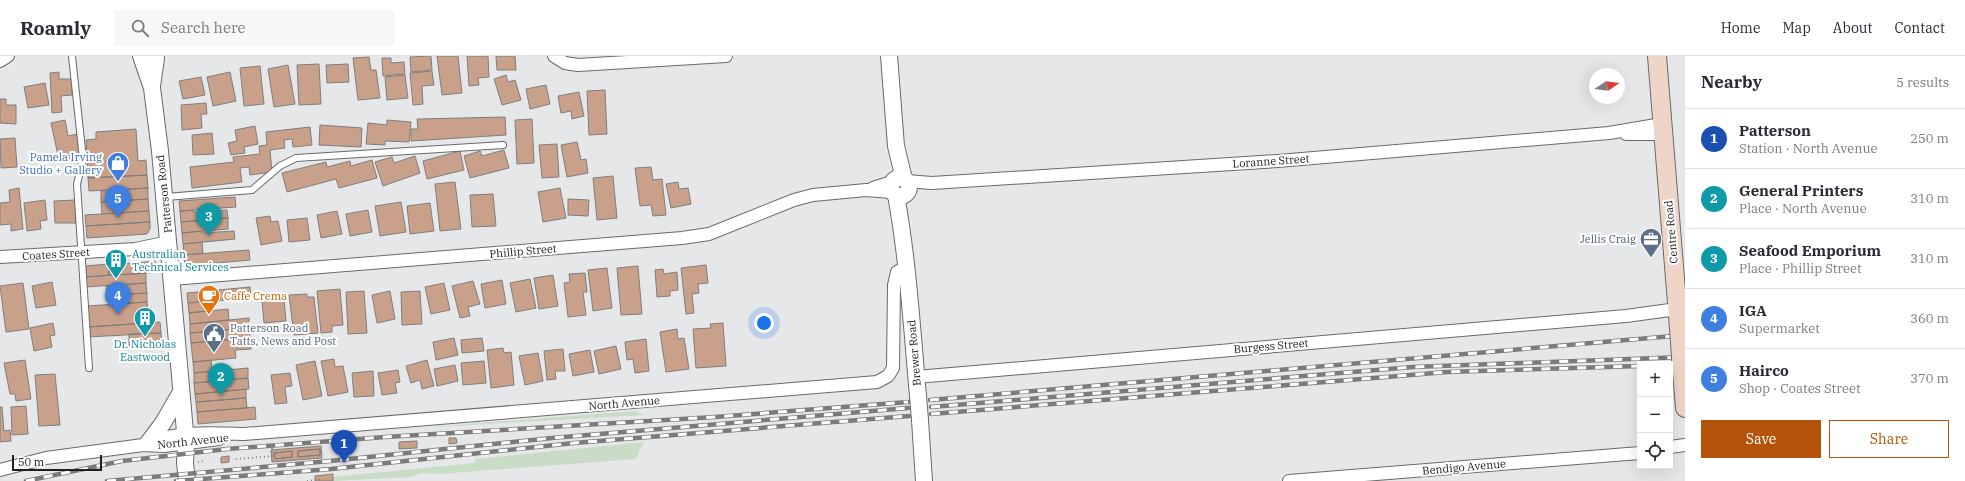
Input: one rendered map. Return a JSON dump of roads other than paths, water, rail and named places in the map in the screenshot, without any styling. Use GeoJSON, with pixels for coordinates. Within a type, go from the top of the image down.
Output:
{"type":"FeatureCollection","features":[{"type":"Feature","properties":{"kind":"main road","name":"Centre Road"},"geometry":{"type":"LineString","coordinates":[[1656,56],[1680,277],[1678,318],[1685,408]]}},
{"type":"Feature","properties":{"kind":"street"},"geometry":{"type":"LineString","coordinates":[[554,56],[565,63],[578,65],[726,56]]}},
{"type":"Feature","properties":{"kind":"street","name":"Brewer Road"},"geometry":{"type":"LineString","coordinates":[[889,56],[900,187],[901,226],[909,294],[924,481]]}},
{"type":"Feature","properties":{"kind":"street","name":"Patterson Road"},"geometry":{"type":"LineString","coordinates":[[149,57],[166,197],[187,481]]}},
{"type":"Feature","properties":{"kind":"street","name":"Loranne Street"},"geometry":{"type":"LineString","coordinates":[[900,187],[932,183],[1278,161],[1663,129]]}},
{"type":"Feature","properties":{"kind":"street","name":"Phillip Street"},"geometry":{"type":"LineString","coordinates":[[172,279],[701,236],[794,200],[813,195],[900,187]]}},
{"type":"Feature","properties":{"kind":"street","name":"Coates Street"},"geometry":{"type":"LineString","coordinates":[[0,257],[169,246]]}},
{"type":"Feature","properties":{"kind":"street","name":"North Avenue"},"geometry":{"type":"LineString","coordinates":[[0,470],[46,458],[145,444],[162,437],[185,439],[212,433],[244,434],[877,382],[888,376],[893,368],[894,285],[897,272],[905,267]]}},
{"type":"Feature","properties":{"kind":"street","name":"Burgess Street"},"geometry":{"type":"LineString","coordinates":[[916,376],[1626,316],[1678,318]]}},
{"type":"Feature","properties":{"kind":"street"},"geometry":{"type":"LineString","coordinates":[[145,444],[163,423],[181,392]]}},
{"type":"Feature","properties":{"kind":"street","name":"Patterson Road"},"geometry":{"type":"LineString","coordinates":[[185,439],[191,458],[194,481]]}},
{"type":"Feature","properties":{"kind":"street"},"geometry":{"type":"LineString","coordinates":[[1673,446],[1685,446]]}},
{"type":"Feature","properties":{"kind":"street","name":"Bendigo Avenue"},"geometry":{"type":"LineString","coordinates":[[1289,481],[1637,453]]}},
{"type":"Feature","properties":{"kind":"street"},"geometry":{"type":"LineString","coordinates":[[1673,454],[1685,454]]}},
{"type":"Feature","properties":{"kind":"lane"},"geometry":{"type":"LineString","coordinates":[[72,56],[83,159],[77,184],[89,368]]}},
{"type":"Feature","properties":{"kind":"lane"},"geometry":{"type":"LineString","coordinates":[[166,197],[252,190],[280,166],[296,158],[503,145]]}},
{"type":"Feature","properties":{"kind":"railway"},"geometry":{"type":"LineString","coordinates":[[930,400],[1685,335]]}},
{"type":"Feature","properties":{"kind":"railway"},"geometry":{"type":"LineString","coordinates":[[931,407],[1413,367],[1685,357]]}},
{"type":"Feature","properties":{"kind":"railway"},"geometry":{"type":"LineString","coordinates":[[1673,365],[1685,364]]}},
{"type":"Feature","properties":{"kind":"railway"},"geometry":{"type":"LineString","coordinates":[[931,414],[1447,372],[1637,366]]}},
{"type":"Feature","properties":{"kind":"railway"},"geometry":{"type":"LineString","coordinates":[[26,481],[122,461],[227,449],[385,437],[715,417],[908,402]]}},
{"type":"Feature","properties":{"kind":"railway"},"geometry":{"type":"LineString","coordinates":[[107,481],[330,461],[552,438],[908,408]]}},
{"type":"Feature","properties":{"kind":"railway"},"geometry":{"type":"LineString","coordinates":[[176,481],[331,469],[574,443],[909,416]]}},
{"type":"Feature","properties":{"kind":"place","name":"Pamela Irving Studio + Gallery"},"geometry":{"type":"Point","coordinates":[118,182]}},
{"type":"Feature","properties":{"kind":"place","name":"Hairco"},"geometry":{"type":"Point","coordinates":[118,218]}},
{"type":"Feature","properties":{"kind":"place","name":"Seafood Emporium"},"geometry":{"type":"Point","coordinates":[209,236]}},
{"type":"Feature","properties":{"kind":"place","name":"Jellis Craig"},"geometry":{"type":"Point","coordinates":[1651,258]}},
{"type":"Feature","properties":{"kind":"place","name":"Australian Technical Services"},"geometry":{"type":"Point","coordinates":[116,280]}},
{"type":"Feature","properties":{"kind":"place","name":"IGA"},"geometry":{"type":"Point","coordinates":[118,315]}},
{"type":"Feature","properties":{"kind":"place","name":"Caffe Crema"},"geometry":{"type":"Point","coordinates":[209,316]}},
{"type":"Feature","properties":{"kind":"place","name":"Dr. Nicholas Eastwood"},"geometry":{"type":"Point","coordinates":[145,338]}},
{"type":"Feature","properties":{"kind":"place","name":"Patterson Road Tatts, News and Post"},"geometry":{"type":"Point","coordinates":[214,354]}},
{"type":"Feature","properties":{"kind":"place","name":"General Printers"},"geometry":{"type":"Point","coordinates":[221,396]}},
{"type":"Feature","properties":{"kind":"place","name":"Patterson"},"geometry":{"type":"Point","coordinates":[344,463]}}]}
